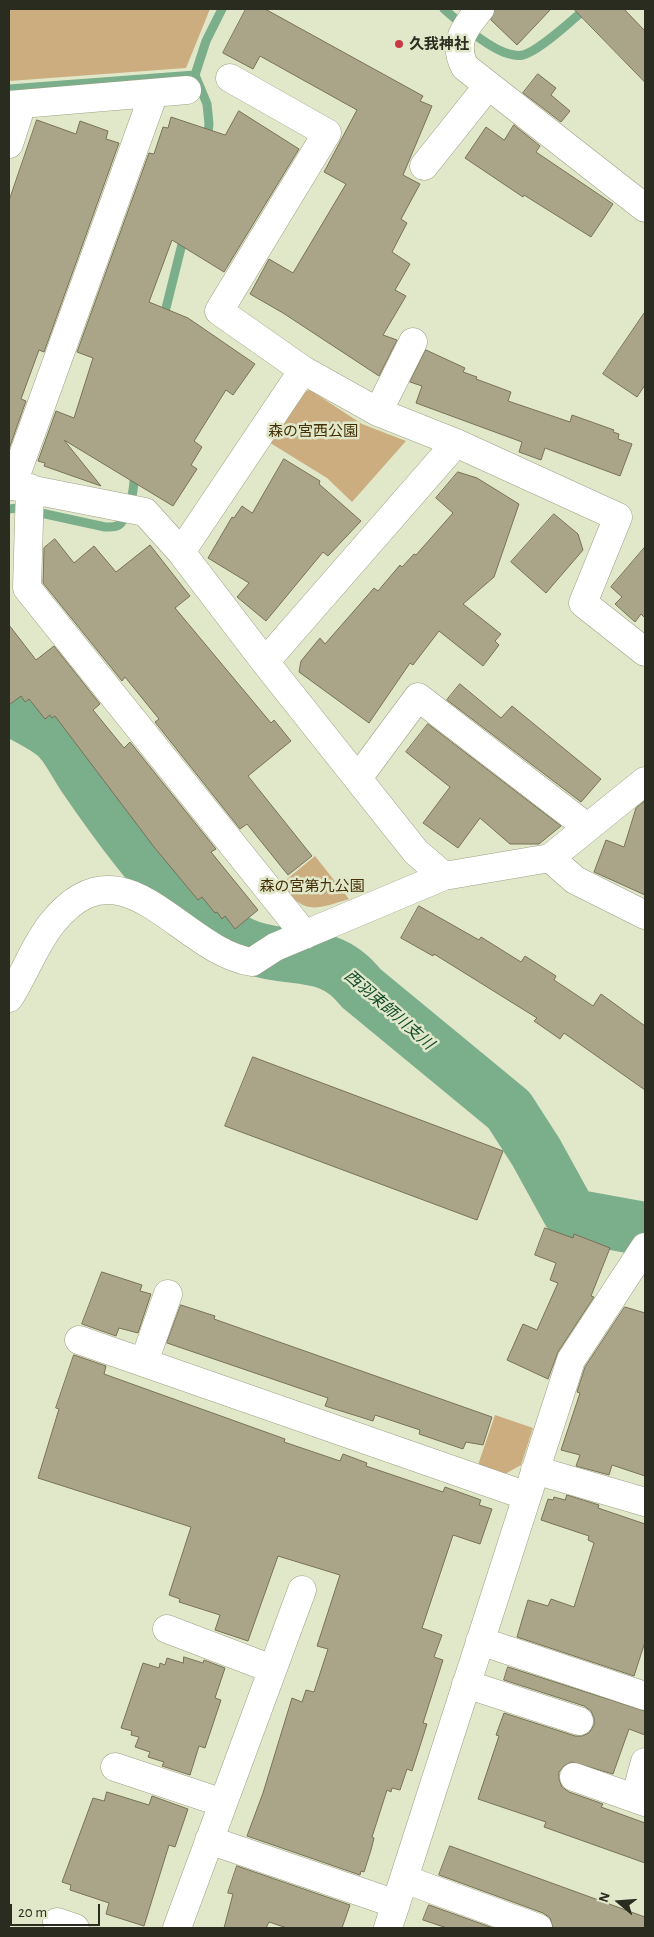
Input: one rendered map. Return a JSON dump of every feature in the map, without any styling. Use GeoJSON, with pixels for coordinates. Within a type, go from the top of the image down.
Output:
{"type":"FeatureCollection","features":[{"type":"Feature","properties":{"kind":"street"},"geometry":{"type":"LineString","coordinates":[[471,21],[459,46],[465,68],[645,208]]}},
{"type":"Feature","properties":{"kind":"street"},"geometry":{"type":"LineString","coordinates":[[230,78],[327,133],[219,311],[303,370],[378,412],[456,443],[618,517],[583,603],[645,652]]}},
{"type":"Feature","properties":{"kind":"street"},"geometry":{"type":"LineString","coordinates":[[424,166],[487,87]]}},
{"type":"Feature","properties":{"kind":"street"},"geometry":{"type":"LineString","coordinates":[[9,144],[16,104],[187,90]]}},
{"type":"Feature","properties":{"kind":"street"},"geometry":{"type":"LineString","coordinates":[[154,93],[22,496],[27,588],[305,935]]}},
{"type":"Feature","properties":{"kind":"street"},"geometry":{"type":"LineString","coordinates":[[378,412],[413,342]]}},
{"type":"Feature","properties":{"kind":"street"},"geometry":{"type":"LineString","coordinates":[[181,552],[303,370]]}},
{"type":"Feature","properties":{"kind":"street"},"geometry":{"type":"LineString","coordinates":[[265,662],[456,443]]}},
{"type":"Feature","properties":{"kind":"street"},"geometry":{"type":"LineString","coordinates":[[22,496],[126,508],[145,512],[181,552],[265,662],[416,852],[444,876]]}},
{"type":"Feature","properties":{"kind":"street"},"geometry":{"type":"LineString","coordinates":[[358,778],[418,697],[586,826]]}},
{"type":"Feature","properties":{"kind":"street"},"geometry":{"type":"LineString","coordinates":[[9,998],[42,936],[64,910],[88,895],[118,889],[137,896],[221,953],[247,962],[305,935],[444,876],[550,858],[586,826],[644,782]]}},
{"type":"Feature","properties":{"kind":"street"},"geometry":{"type":"LineString","coordinates":[[550,858],[575,880],[645,916]]}},
{"type":"Feature","properties":{"kind":"street"},"geometry":{"type":"LineString","coordinates":[[209,1840],[392,1916],[570,1360],[635,1284],[645,1247]]}},
{"type":"Feature","properties":{"kind":"street"},"geometry":{"type":"LineString","coordinates":[[144,1362],[168,1294]]}},
{"type":"Feature","properties":{"kind":"street"},"geometry":{"type":"LineString","coordinates":[[79,1340],[527,1496]]}},
{"type":"Feature","properties":{"kind":"street"},"geometry":{"type":"LineString","coordinates":[[536,1470],[645,1502]]}},
{"type":"Feature","properties":{"kind":"street"},"geometry":{"type":"LineString","coordinates":[[177,1928],[302,1590]]}},
{"type":"Feature","properties":{"kind":"street"},"geometry":{"type":"LineString","coordinates":[[167,1629],[272,1668]]}},
{"type":"Feature","properties":{"kind":"street"},"geometry":{"type":"LineString","coordinates":[[480,1641],[645,1696]]}},
{"type":"Feature","properties":{"kind":"street"},"geometry":{"type":"LineString","coordinates":[[466,1684],[579,1721]]}},
{"type":"Feature","properties":{"kind":"street"},"geometry":{"type":"LineString","coordinates":[[574,1777],[640,1800],[645,1762]]}},
{"type":"Feature","properties":{"kind":"street"},"geometry":{"type":"LineString","coordinates":[[115,1767],[223,1803]]}},
{"type":"Feature","properties":{"kind":"street"},"geometry":{"type":"LineString","coordinates":[[404,1879],[538,1928]]}},
{"type":"Feature","properties":{"kind":"green space"},"geometry":{"type":"Polygon","coordinates":[[[9,9],[210,9],[186,68],[9,81],[9,9]]]}},
{"type":"Feature","properties":{"kind":"green space","name":"森の宮西公園"},"geometry":{"type":"Polygon","coordinates":[[[310,390],[362,424],[406,441],[352,502],[327,478],[267,441],[295,395],[310,390]]]}},
{"type":"Feature","properties":{"kind":"green space","name":"森の宮第九公園"},"geometry":{"type":"Polygon","coordinates":[[[315,856],[349,899],[319,907],[311,907],[297,901],[281,884],[315,856]]]}},
{"type":"Feature","properties":{"kind":"green space"},"geometry":{"type":"Polygon","coordinates":[[[495,1415],[533,1428],[521,1465],[505,1474],[478,1465],[495,1415]]]}},
{"type":"Feature","properties":{"kind":"building"},"geometry":{"type":"Polygon","coordinates":[[[246,9],[265,9],[423,96],[420,101],[432,106],[403,175],[420,184],[401,219],[407,223],[392,252],[410,264],[395,290],[406,296],[383,335],[397,340],[379,376],[283,313],[250,294],[269,259],[293,273],[346,184],[324,172],[357,110],[260,56],[253,69],[223,53],[246,9]]]}},
{"type":"Feature","properties":{"kind":"building"},"geometry":{"type":"Polygon","coordinates":[[[495,9],[551,9],[517,45],[491,20],[495,9]]]}},
{"type":"Feature","properties":{"kind":"building"},"geometry":{"type":"Polygon","coordinates":[[[574,9],[624,9],[645,31],[645,82],[574,9]]]}},
{"type":"Feature","properties":{"kind":"building"},"geometry":{"type":"Polygon","coordinates":[[[538,74],[556,88],[551,95],[570,111],[561,122],[523,93],[538,74]]]}},
{"type":"Feature","properties":{"kind":"building"},"geometry":{"type":"Polygon","coordinates":[[[239,111],[299,149],[224,272],[172,240],[149,302],[188,318],[255,364],[233,395],[226,390],[194,441],[202,447],[191,465],[197,469],[173,506],[64,440],[101,486],[44,466],[45,463],[38,461],[56,411],[74,418],[93,358],[77,352],[149,153],[154,154],[163,127],[168,128],[171,117],[225,135],[239,111]]]}},
{"type":"Feature","properties":{"kind":"building"},"geometry":{"type":"Polygon","coordinates":[[[37,120],[76,134],[80,121],[108,131],[106,139],[119,143],[44,352],[39,350],[21,399],[26,401],[9,449],[9,201],[37,120]]]}},
{"type":"Feature","properties":{"kind":"building"},"geometry":{"type":"Polygon","coordinates":[[[514,125],[540,146],[536,152],[613,204],[591,237],[524,195],[523,197],[465,158],[486,127],[504,140],[514,125]]]}},
{"type":"Feature","properties":{"kind":"building"},"geometry":{"type":"Polygon","coordinates":[[[645,312],[645,385],[637,397],[603,374],[645,312]]]}},
{"type":"Feature","properties":{"kind":"building"},"geometry":{"type":"Polygon","coordinates":[[[426,350],[465,368],[463,372],[477,377],[476,379],[511,392],[508,401],[570,422],[572,415],[614,430],[613,432],[619,434],[618,439],[632,444],[620,476],[545,448],[541,460],[519,452],[522,442],[416,403],[422,386],[410,382],[426,350]]]}},
{"type":"Feature","properties":{"kind":"building"},"geometry":{"type":"Polygon","coordinates":[[[284,459],[320,481],[319,484],[361,521],[328,556],[323,552],[266,621],[237,597],[249,583],[208,558],[232,517],[234,518],[242,506],[252,513],[284,459]]]}},
{"type":"Feature","properties":{"kind":"building"},"geometry":{"type":"Polygon","coordinates":[[[458,472],[477,478],[519,504],[494,577],[463,604],[501,634],[495,641],[499,645],[483,666],[439,631],[413,665],[410,663],[369,723],[299,672],[301,661],[320,638],[325,644],[374,588],[378,591],[400,565],[402,567],[414,554],[416,555],[453,513],[436,498],[458,472]]]}},
{"type":"Feature","properties":{"kind":"building"},"geometry":{"type":"Polygon","coordinates":[[[554,514],[578,534],[583,550],[546,593],[511,562],[554,514]]]}},
{"type":"Feature","properties":{"kind":"building"},"geometry":{"type":"Polygon","coordinates":[[[55,539],[74,563],[94,546],[116,572],[150,545],[190,596],[175,608],[271,723],[274,720],[291,741],[248,776],[312,856],[288,875],[247,824],[240,829],[155,722],[159,719],[125,677],[122,681],[43,583],[44,548],[55,539]]]}},
{"type":"Feature","properties":{"kind":"building"},"geometry":{"type":"Polygon","coordinates":[[[645,547],[645,618],[641,614],[635,622],[615,604],[622,597],[611,587],[645,547]]]}},
{"type":"Feature","properties":{"kind":"building"},"geometry":{"type":"Polygon","coordinates":[[[9,625],[36,660],[54,646],[100,704],[93,710],[124,748],[130,742],[216,849],[211,852],[258,910],[235,929],[225,916],[222,919],[217,912],[215,913],[202,897],[198,900],[154,847],[55,716],[52,718],[50,715],[45,719],[29,699],[25,702],[21,696],[9,705],[9,625]]]}},
{"type":"Feature","properties":{"kind":"building"},"geometry":{"type":"Polygon","coordinates":[[[460,684],[501,718],[512,706],[601,779],[581,802],[447,700],[460,684]]]}},
{"type":"Feature","properties":{"kind":"building"},"geometry":{"type":"Polygon","coordinates":[[[428,724],[561,826],[539,844],[510,844],[480,818],[458,848],[423,823],[450,787],[406,752],[428,724]]]}},
{"type":"Feature","properties":{"kind":"building"},"geometry":{"type":"Polygon","coordinates":[[[645,801],[645,895],[594,872],[606,840],[624,847],[636,808],[645,801]]]}},
{"type":"Feature","properties":{"kind":"building"},"geometry":{"type":"Polygon","coordinates":[[[419,906],[479,940],[481,937],[521,962],[525,956],[556,976],[554,980],[593,1006],[601,994],[645,1026],[645,1090],[564,1033],[560,1039],[534,1021],[537,1018],[434,954],[433,956],[401,938],[419,906]]]}},
{"type":"Feature","properties":{"kind":"building"},"geometry":{"type":"Polygon","coordinates":[[[253,1057],[503,1151],[477,1220],[225,1126],[253,1057]]]}},
{"type":"Feature","properties":{"kind":"building"},"geometry":{"type":"Polygon","coordinates":[[[545,1228],[573,1238],[574,1234],[610,1248],[591,1296],[594,1297],[558,1352],[548,1379],[507,1360],[523,1324],[537,1330],[558,1283],[550,1280],[556,1263],[535,1255],[545,1228]]]}},
{"type":"Feature","properties":{"kind":"building"},"geometry":{"type":"Polygon","coordinates":[[[102,1272],[142,1285],[140,1291],[151,1294],[138,1333],[119,1328],[116,1336],[82,1324],[102,1272]]]}},
{"type":"Feature","properties":{"kind":"building"},"geometry":{"type":"Polygon","coordinates":[[[181,1305],[215,1316],[214,1319],[492,1417],[483,1445],[466,1442],[463,1449],[419,1434],[420,1430],[375,1415],[373,1421],[325,1406],[328,1398],[167,1343],[181,1305]]]}},
{"type":"Feature","properties":{"kind":"building"},"geometry":{"type":"Polygon","coordinates":[[[625,1307],[645,1313],[645,1476],[612,1465],[609,1475],[576,1466],[580,1455],[561,1450],[580,1393],[577,1392],[585,1367],[625,1307]]]}},
{"type":"Feature","properties":{"kind":"building"},"geometry":{"type":"Polygon","coordinates":[[[74,1355],[106,1366],[104,1374],[285,1439],[284,1442],[340,1461],[343,1454],[367,1463],[366,1466],[443,1492],[445,1487],[481,1500],[479,1505],[492,1509],[480,1544],[453,1535],[422,1628],[442,1635],[434,1657],[443,1660],[423,1723],[427,1724],[412,1771],[407,1769],[400,1790],[392,1788],[391,1792],[387,1790],[372,1837],[374,1838],[371,1850],[364,1872],[361,1871],[360,1875],[247,1836],[263,1793],[292,1698],[302,1702],[306,1690],[314,1692],[328,1649],[317,1646],[340,1575],[278,1556],[248,1641],[215,1630],[220,1615],[179,1602],[180,1599],[169,1595],[191,1527],[38,1478],[59,1409],[56,1408],[74,1355]]]}},
{"type":"Feature","properties":{"kind":"building"},"geometry":{"type":"Polygon","coordinates":[[[567,1495],[599,1505],[598,1508],[645,1524],[645,1642],[634,1676],[517,1637],[528,1600],[548,1606],[551,1599],[574,1607],[594,1543],[588,1540],[589,1536],[541,1520],[548,1499],[553,1500],[554,1497],[565,1500],[567,1495]]]}},
{"type":"Feature","properties":{"kind":"building"},"geometry":{"type":"Polygon","coordinates":[[[184,1657],[203,1663],[204,1660],[225,1668],[215,1698],[221,1700],[205,1748],[199,1746],[190,1775],[162,1766],[164,1762],[148,1757],[150,1752],[135,1747],[139,1737],[131,1735],[132,1731],[121,1728],[143,1663],[159,1668],[160,1663],[165,1665],[167,1658],[183,1663],[184,1657]]]}},
{"type":"Feature","properties":{"kind":"building"},"geometry":{"type":"Polygon","coordinates":[[[508,1667],[645,1711],[645,1735],[629,1729],[613,1774],[572,1762],[564,1766],[559,1772],[559,1779],[562,1787],[569,1792],[603,1804],[601,1807],[645,1823],[645,1863],[544,1827],[546,1822],[478,1799],[499,1736],[496,1735],[504,1713],[575,1736],[589,1733],[594,1725],[591,1711],[584,1706],[504,1680],[508,1667]]]}},
{"type":"Feature","properties":{"kind":"building"},"geometry":{"type":"Polygon","coordinates":[[[107,1792],[149,1805],[152,1796],[188,1809],[175,1847],[169,1845],[144,1926],[106,1914],[109,1903],[70,1890],[71,1885],[62,1882],[93,1798],[104,1801],[107,1792]]]}},
{"type":"Feature","properties":{"kind":"building"},"geometry":{"type":"Polygon","coordinates":[[[450,1846],[645,1917],[645,1928],[553,1928],[550,1918],[543,1913],[439,1875],[450,1846]]]}},
{"type":"Feature","properties":{"kind":"building"},"geometry":{"type":"Polygon","coordinates":[[[237,1866],[350,1905],[342,1928],[287,1928],[269,1922],[266,1928],[224,1928],[233,1894],[228,1893],[237,1866]]]}},
{"type":"Feature","properties":{"kind":"building"},"geometry":{"type":"Polygon","coordinates":[[[429,1905],[493,1928],[447,1928],[423,1920],[429,1905]]]}},
{"type":"Feature","properties":{"kind":"waterway"},"geometry":{"type":"LineString","coordinates":[[207,141],[209,124],[207,104],[195,75],[206,41],[222,9]]}},
{"type":"Feature","properties":{"kind":"waterway"},"geometry":{"type":"LineString","coordinates":[[444,9],[481,39],[503,52],[513,55],[523,55],[537,48],[585,9]]}},
{"type":"Feature","properties":{"kind":"waterway"},"geometry":{"type":"LineString","coordinates":[[9,89],[195,75]]}},
{"type":"Feature","properties":{"kind":"waterway"},"geometry":{"type":"LineString","coordinates":[[163,320],[184,236]]}},
{"type":"Feature","properties":{"kind":"waterway"},"geometry":{"type":"LineString","coordinates":[[9,509],[18,508],[105,527],[119,525],[124,519],[129,506],[133,492],[134,473]]}},
{"type":"Feature","properties":{"kind":"waterway","name":"西羽束師川支川"},"geometry":{"type":"LineString","coordinates":[[9,708],[43,727],[60,740],[123,832],[171,890],[203,920],[226,936],[252,948],[324,961],[349,975],[361,988],[509,1110],[536,1152],[569,1212],[579,1217],[645,1229]]}},
{"type":"Feature","properties":{"kind":"place","name":"久我神社"},"geometry":{"type":"Point","coordinates":[399,44]}}]}
